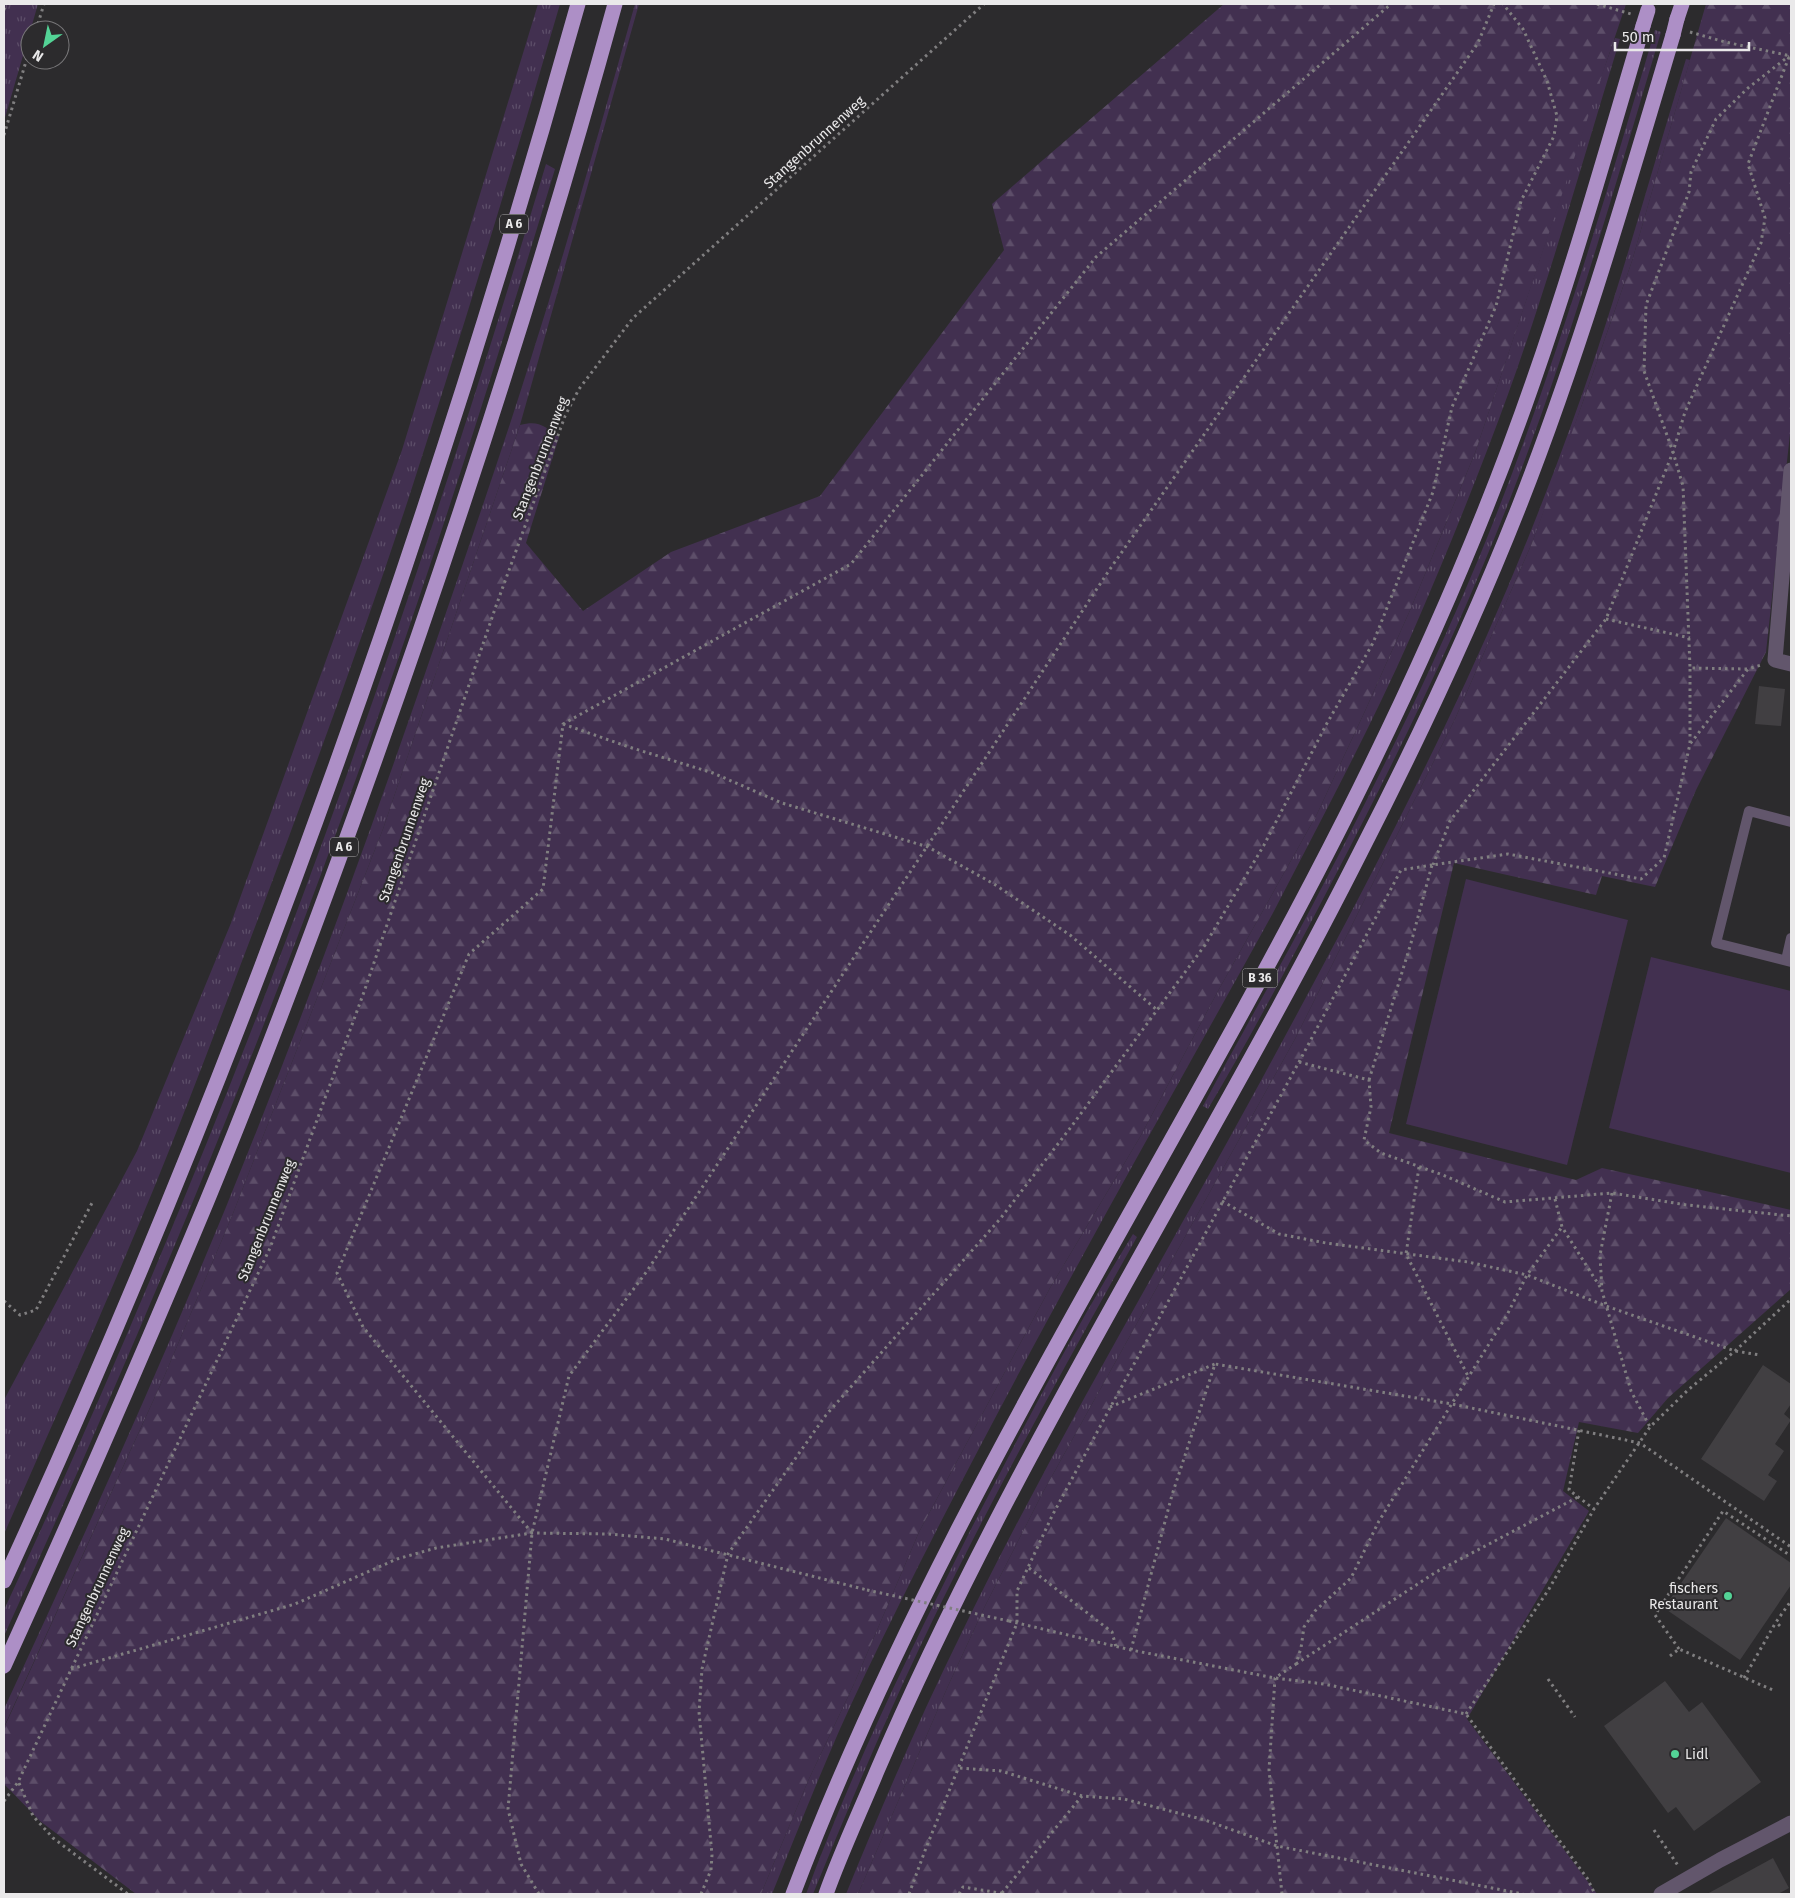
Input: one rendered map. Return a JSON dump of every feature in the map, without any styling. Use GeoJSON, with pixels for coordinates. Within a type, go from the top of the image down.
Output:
{"type":"FeatureCollection","features":[{"type":"Feature","properties":{"kind":"highway","name":"A 6"},"geometry":{"type":"LineString","coordinates":[[4,1581],[56,1469],[176,1182],[303,856],[369,673],[446,443],[516,220],[578,4]]}},
{"type":"Feature","properties":{"kind":"highway","name":"A 6"},"geometry":{"type":"LineString","coordinates":[[4,1666],[101,1451],[208,1198],[279,1020],[334,873],[437,584],[481,451],[553,219],[615,4]]}},
{"type":"Feature","properties":{"kind":"highway","name":"B 36"},"geometry":{"type":"LineString","coordinates":[[826,1894],[897,1725],[931,1651],[970,1574],[1103,1321],[1296,975],[1407,760],[1452,665],[1519,505],[1583,331],[1682,4]]}},
{"type":"Feature","properties":{"kind":"highway","name":"B 36"},"geometry":{"type":"LineString","coordinates":[[793,1894],[873,1702],[974,1500],[1084,1295],[1234,1026],[1309,886],[1343,821],[1420,662],[1464,561],[1532,384],[1554,321],[1649,7]]}},
{"type":"Feature","properties":{"kind":"street"},"geometry":{"type":"LineString","coordinates":[[1791,470],[1775,660],[1791,664]]}},
{"type":"Feature","properties":{"kind":"street"},"geometry":{"type":"LineString","coordinates":[[1661,1894],[1791,1822]]}},
{"type":"Feature","properties":{"kind":"lane"},"geometry":{"type":"LineString","coordinates":[[1791,822],[1749,811],[1716,943],[1788,961],[1791,938]]}},
{"type":"Feature","properties":{"kind":"path"},"geometry":{"type":"LineString","coordinates":[[4,10],[6,4]]}},
{"type":"Feature","properties":{"kind":"path"},"geometry":{"type":"LineString","coordinates":[[39,20],[44,4]]}},
{"type":"Feature","properties":{"kind":"path","name":"Stangenbrunnenweg"},"geometry":{"type":"LineString","coordinates":[[4,1801],[18,1782],[270,1248],[373,964],[496,606],[565,416],[579,389],[633,318],[984,4]]}},
{"type":"Feature","properties":{"kind":"path"},"geometry":{"type":"LineString","coordinates":[[562,724],[852,564],[1096,258],[1391,4]]}},
{"type":"Feature","properties":{"kind":"path"},"geometry":{"type":"LineString","coordinates":[[539,1894],[521,1864],[508,1808],[532,1533],[569,1376],[647,1271],[1110,570],[1478,43],[1494,4]]}},
{"type":"Feature","properties":{"kind":"path"},"geometry":{"type":"LineString","coordinates":[[700,1894],[711,1870],[712,1855],[699,1712],[702,1669],[728,1554],[826,1416],[1000,1219],[1205,945],[1264,846],[1326,725],[1373,643],[1433,492],[1452,407],[1496,306],[1521,201],[1554,136],[1557,116],[1547,81],[1523,29],[1503,4]]}},
{"type":"Feature","properties":{"kind":"path"},"geometry":{"type":"LineString","coordinates":[[1725,42],[1790,56]]}},
{"type":"Feature","properties":{"kind":"path"},"geometry":{"type":"LineString","coordinates":[[1790,56],[1748,164],[1765,218],[1761,243],[1685,412],[1673,452],[1606,619],[1450,821],[1432,865],[1411,943],[1369,1080],[1371,1107],[1364,1140],[1381,1153],[1506,1202],[1612,1192],[1687,1205],[1791,1216]]}},
{"type":"Feature","properties":{"kind":"path"},"geometry":{"type":"LineString","coordinates":[[909,1894],[1017,1623],[1018,1591],[1052,1516],[1299,1062],[1401,870],[1508,854],[1641,878],[1664,858],[1690,744],[1690,638],[1683,486],[1644,371],[1646,305],[1689,192],[1691,172],[1716,119],[1748,88],[1790,56]]}},
{"type":"Feature","properties":{"kind":"path"},"geometry":{"type":"LineString","coordinates":[[4,135],[23,70]]}},
{"type":"Feature","properties":{"kind":"path"},"geometry":{"type":"LineString","coordinates":[[1606,619],[1690,638]]}},
{"type":"Feature","properties":{"kind":"path"},"geometry":{"type":"LineString","coordinates":[[1690,668],[1748,669],[1775,660]]}},
{"type":"Feature","properties":{"kind":"path"},"geometry":{"type":"LineString","coordinates":[[1690,744],[1748,669]]}},
{"type":"Feature","properties":{"kind":"path"},"geometry":{"type":"LineString","coordinates":[[532,1533],[363,1327],[337,1273],[469,954],[544,889],[562,724]]}},
{"type":"Feature","properties":{"kind":"path"},"geometry":{"type":"LineString","coordinates":[[562,724],[713,773],[782,803],[928,847],[994,884],[1070,935],[1157,1010]]}},
{"type":"Feature","properties":{"kind":"path"},"geometry":{"type":"LineString","coordinates":[[1299,1062],[1369,1080]]}},
{"type":"Feature","properties":{"kind":"path"},"geometry":{"type":"LineString","coordinates":[[1419,1167],[1406,1254],[1469,1377]]}},
{"type":"Feature","properties":{"kind":"path"},"geometry":{"type":"LineString","coordinates":[[1612,1192],[1600,1255],[1602,1290],[1631,1391],[1650,1427]]}},
{"type":"Feature","properties":{"kind":"path"},"geometry":{"type":"LineString","coordinates":[[1555,1198],[1562,1227],[1602,1290]]}},
{"type":"Feature","properties":{"kind":"path"},"geometry":{"type":"LineString","coordinates":[[4,1302],[20,1315],[36,1310],[93,1201]]}},
{"type":"Feature","properties":{"kind":"path"},"geometry":{"type":"LineString","coordinates":[[1222,1201],[1279,1234],[1326,1244],[1468,1262],[1527,1275],[1606,1306],[1735,1351],[1760,1355]]}},
{"type":"Feature","properties":{"kind":"path"},"geometry":{"type":"LineString","coordinates":[[1296,1664],[1301,1648],[1304,1627],[1314,1611],[1351,1578],[1379,1522],[1508,1315],[1527,1275],[1562,1227]]}},
{"type":"Feature","properties":{"kind":"path"},"geometry":{"type":"LineString","coordinates":[[1466,1714],[1549,1589],[1594,1509],[1650,1427],[1688,1390],[1735,1351],[1791,1299]]}},
{"type":"Feature","properties":{"kind":"path"},"geometry":{"type":"LineString","coordinates":[[1110,1408],[1215,1364],[1452,1404],[1640,1443],[1791,1547]]}},
{"type":"Feature","properties":{"kind":"path"},"geometry":{"type":"LineString","coordinates":[[1131,1650],[1172,1495],[1215,1364]]}},
{"type":"Feature","properties":{"kind":"path"},"geometry":{"type":"LineString","coordinates":[[1579,1430],[1569,1490],[1594,1509]]}},
{"type":"Feature","properties":{"kind":"path"},"geometry":{"type":"LineString","coordinates":[[1275,1678],[1436,1572],[1578,1497]]}},
{"type":"Feature","properties":{"kind":"path"},"geometry":{"type":"LineString","coordinates":[[1775,1691],[1679,1649],[1655,1615],[1723,1511],[1791,1556]]}},
{"type":"Feature","properties":{"kind":"path"},"geometry":{"type":"LineString","coordinates":[[70,1669],[295,1604],[397,1558],[436,1548],[532,1533],[608,1534],[665,1540],[728,1554],[867,1590],[1116,1647],[1275,1678],[1324,1684],[1466,1714],[1587,1878],[1595,1894]]}},
{"type":"Feature","properties":{"kind":"path"},"geometry":{"type":"LineString","coordinates":[[1029,1568],[1112,1632],[1116,1647]]}},
{"type":"Feature","properties":{"kind":"path"},"geometry":{"type":"LineString","coordinates":[[1744,1678],[1776,1622],[1791,1601]]}},
{"type":"Feature","properties":{"kind":"path"},"geometry":{"type":"LineString","coordinates":[[1776,1622],[1780,1626]]}},
{"type":"Feature","properties":{"kind":"path"},"geometry":{"type":"LineString","coordinates":[[1670,1656],[1679,1649]]}},
{"type":"Feature","properties":{"kind":"path"},"geometry":{"type":"LineString","coordinates":[[1275,1678],[1269,1770],[1282,1894]]}},
{"type":"Feature","properties":{"kind":"path"},"geometry":{"type":"LineString","coordinates":[[1548,1679],[1575,1717]]}},
{"type":"Feature","properties":{"kind":"path"},"geometry":{"type":"LineString","coordinates":[[960,1768],[1001,1771],[1082,1796],[1124,1799],[1205,1820],[1277,1846],[1523,1894]]}},
{"type":"Feature","properties":{"kind":"path"},"geometry":{"type":"LineString","coordinates":[[18,1782],[32,1816],[53,1838],[128,1894]]}},
{"type":"Feature","properties":{"kind":"path"},"geometry":{"type":"LineString","coordinates":[[958,1894],[964,1888],[1004,1894],[1082,1796]]}},
{"type":"Feature","properties":{"kind":"path"},"geometry":{"type":"LineString","coordinates":[[1654,1830],[1687,1879]]}},
{"type":"Feature","properties":{"kind":"green space"},"geometry":{"type":"Polygon","coordinates":[[[4,4],[38,4],[33,20],[20,20],[20,66],[4,121],[4,4]]]}},
{"type":"Feature","properties":{"kind":"green space"},"geometry":{"type":"Polygon","coordinates":[[[538,4],[560,4],[467,312],[409,497],[374,600],[282,855],[168,1153],[99,1318],[4,1534],[4,1400],[137,1151],[231,923],[402,450],[538,4]]]}},
{"type":"Feature","properties":{"kind":"green space"},"geometry":{"type":"Polygon","coordinates":[[[635,4],[639,4],[520,425],[383,829],[232,1216],[164,1377],[4,1727],[4,1709],[118,1460],[200,1271],[255,1136],[337,921],[414,705],[510,425],[572,224],[635,4]]]}},
{"type":"Feature","properties":{"kind":"green space"},"geometry":{"type":"Polygon","coordinates":[[[1224,4],[1626,4],[1475,453],[1411,608],[1365,711],[1317,814],[1218,991],[1140,1137],[1050,1288],[919,1532],[854,1684],[808,1781],[761,1894],[136,1894],[40,1821],[4,1784],[4,1728],[164,1377],[232,1216],[383,829],[520,425],[532,423],[541,425],[559,437],[526,543],[583,611],[671,552],[820,496],[1004,250],[992,204],[1224,4]]]}},
{"type":"Feature","properties":{"kind":"green space"},"geometry":{"type":"Polygon","coordinates":[[[1706,4],[1791,4],[1791,425],[1766,652],[1696,790],[1655,887],[1602,876],[1596,895],[1454,863],[1389,1133],[1576,1180],[1602,1168],[1791,1210],[1791,1289],[1668,1398],[1638,1433],[1579,1422],[1563,1491],[1589,1511],[1467,1719],[1597,1894],[858,1894],[948,1686],[985,1606],[1042,1494],[1295,1039],[1455,719],[1532,543],[1585,396],[1632,261],[1706,4]]]}},
{"type":"Feature","properties":{"kind":"green space"},"geometry":{"type":"Polygon","coordinates":[[[1655,30],[1661,32],[1556,374],[1515,486],[1475,585],[1431,683],[1384,780],[1289,964],[1208,1109],[1203,1106],[1355,824],[1419,693],[1478,560],[1504,495],[1551,364],[1615,164],[1655,30]]]}},
{"type":"Feature","properties":{"kind":"green space"},"geometry":{"type":"Polygon","coordinates":[[[1615,38],[1620,39],[1525,347],[1470,495],[1395,671],[1345,774],[1274,911],[1063,1292],[960,1484],[863,1679],[816,1786],[772,1894],[761,1894],[808,1781],[854,1684],[919,1532],[1050,1288],[1140,1137],[1218,991],[1317,814],[1365,711],[1411,608],[1475,453],[1615,38]]]}},
{"type":"Feature","properties":{"kind":"green space"},"geometry":{"type":"Polygon","coordinates":[[[1686,59],[1690,60],[1632,261],[1557,476],[1532,543],[1455,719],[1295,1039],[1042,1494],[985,1606],[948,1686],[858,1894],[846,1894],[887,1795],[945,1666],[995,1566],[1066,1431],[1326,960],[1398,821],[1466,682],[1507,589],[1545,494],[1597,351],[1686,59]]]}},
{"type":"Feature","properties":{"kind":"green space"},"geometry":{"type":"Polygon","coordinates":[[[546,164],[555,169],[504,335],[424,583],[338,828],[261,1033],[179,1235],[93,1436],[4,1636],[4,1610],[141,1302],[227,1093],[307,883],[373,701],[425,549],[546,164]]]}},
{"type":"Feature","properties":{"kind":"green space"},"geometry":{"type":"Polygon","coordinates":[[[1466,879],[1628,920],[1567,1165],[1406,1124],[1466,879]]]}},
{"type":"Feature","properties":{"kind":"green space"},"geometry":{"type":"Polygon","coordinates":[[[1651,957],[1791,991],[1791,1173],[1609,1128],[1651,957]]]}},
{"type":"Feature","properties":{"kind":"green space"},"geometry":{"type":"Polygon","coordinates":[[[1133,1234],[1137,1237],[1022,1446],[956,1573],[917,1652],[881,1732],[813,1894],[806,1894],[862,1756],[947,1577],[1048,1382],[1089,1307],[1133,1234]]]}},
{"type":"Feature","properties":{"kind":"building"},"geometry":{"type":"Polygon","coordinates":[[[1759,686],[1785,689],[1781,726],[1755,724],[1759,686]]]}},
{"type":"Feature","properties":{"kind":"building"},"geometry":{"type":"Polygon","coordinates":[[[1763,1365],[1791,1384],[1791,1404],[1784,1414],[1791,1420],[1775,1444],[1784,1451],[1768,1475],[1777,1481],[1764,1501],[1701,1459],[1763,1365]]]}},
{"type":"Feature","properties":{"kind":"building","name":"fischers Restaurant"},"geometry":{"type":"Polygon","coordinates":[[[1726,1518],[1791,1563],[1791,1585],[1740,1660],[1664,1608],[1726,1518]]]}},
{"type":"Feature","properties":{"kind":"building"},"geometry":{"type":"Polygon","coordinates":[[[1665,1681],[1689,1712],[1702,1702],[1761,1782],[1694,1831],[1676,1807],[1668,1813],[1604,1726],[1665,1681]]]}},
{"type":"Feature","properties":{"kind":"building"},"geometry":{"type":"Polygon","coordinates":[[[1773,1858],[1789,1888],[1778,1894],[1707,1894],[1773,1858]]]}},
{"type":"Feature","properties":{"kind":"place","name":"fischers Restaurant"},"geometry":{"type":"Point","coordinates":[1728,1596]}},
{"type":"Feature","properties":{"kind":"place","name":"Lidl"},"geometry":{"type":"Point","coordinates":[1675,1754]}}]}
